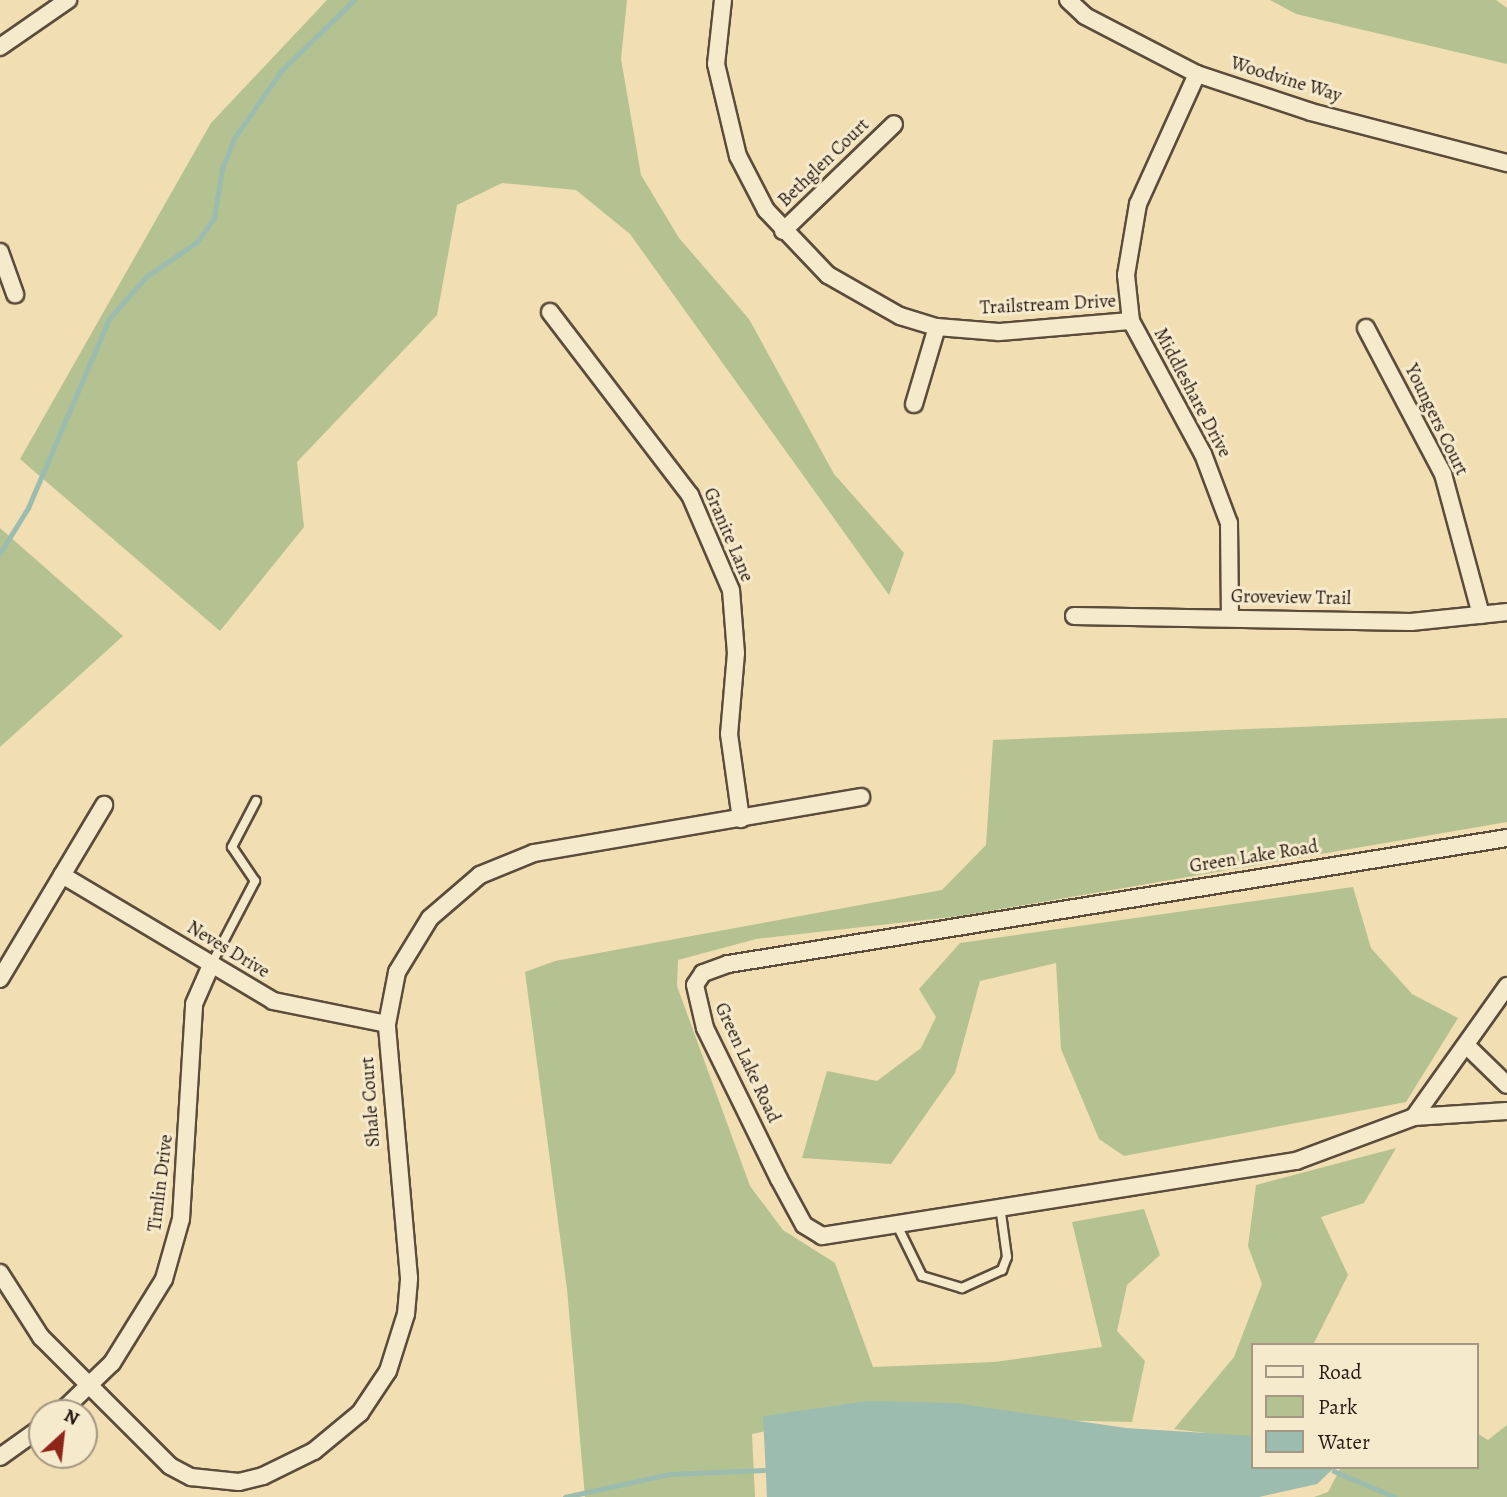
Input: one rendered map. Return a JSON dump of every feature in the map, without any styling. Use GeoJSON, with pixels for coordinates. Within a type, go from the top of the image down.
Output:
{"type":"FeatureCollection","features":[{"type":"Feature","properties":{"kind":"street"},"geometry":{"type":"LineString","coordinates":[[0,47],[68,0]]}},
{"type":"Feature","properties":{"kind":"street","name":"Trailstream Drive"},"geometry":{"type":"LineString","coordinates":[[723,0],[716,64],[726,123],[758,198],[806,257],[853,292],[937,327],[999,332],[1131,321]]}},
{"type":"Feature","properties":{"kind":"street","name":"Woodvine Way"},"geometry":{"type":"LineString","coordinates":[[1068,0],[1085,16],[1197,74],[1311,112],[1507,163]]}},
{"type":"Feature","properties":{"kind":"street","name":"Middleshare Drive"},"geometry":{"type":"LineString","coordinates":[[1197,74],[1130,228],[1126,275],[1131,321],[1203,454],[1229,523],[1230,618]]}},
{"type":"Feature","properties":{"kind":"street","name":"Bethglen Court"},"geometry":{"type":"LineString","coordinates":[[783,231],[894,124]]}},
{"type":"Feature","properties":{"kind":"street"},"geometry":{"type":"LineString","coordinates":[[0,252],[15,294]]}},
{"type":"Feature","properties":{"kind":"street","name":"Granite Lane"},"geometry":{"type":"LineString","coordinates":[[550,312],[690,495],[731,590],[736,653],[729,734],[741,819]]}},
{"type":"Feature","properties":{"kind":"street"},"geometry":{"type":"LineString","coordinates":[[914,404],[937,327]]}},
{"type":"Feature","properties":{"kind":"street","name":"Youngers Court"},"geometry":{"type":"LineString","coordinates":[[1366,328],[1443,474],[1481,615]]}},
{"type":"Feature","properties":{"kind":"street","name":"Groveview Trail"},"geometry":{"type":"LineString","coordinates":[[1074,615],[1411,622],[1507,612]]}},
{"type":"Feature","properties":{"kind":"street","name":"Shale Court"},"geometry":{"type":"LineString","coordinates":[[0,1273],[41,1337],[170,1466],[214,1482],[263,1476],[314,1451],[360,1413],[388,1371],[401,1336],[409,1278],[387,1024],[390,996],[410,946],[430,918],[480,875],[534,853],[861,797]]}},
{"type":"Feature","properties":{"kind":"street"},"geometry":{"type":"LineString","coordinates":[[0,979],[104,805]]}},
{"type":"Feature","properties":{"kind":"street","name":"Green Lake Road"},"geometry":{"type":"LineString","coordinates":[[1507,838],[728,964],[703,973],[695,985],[695,1000],[705,1028],[803,1225],[822,1236],[1296,1161],[1413,1117],[1507,1111]]}},
{"type":"Feature","properties":{"kind":"street","name":"Neves Drive"},"geometry":{"type":"LineString","coordinates":[[62,875],[273,1001],[387,1024]]}},
{"type":"Feature","properties":{"kind":"street","name":"Timlin Drive"},"geometry":{"type":"LineString","coordinates":[[78,1399],[91,1389],[138,1327],[164,1279],[181,1219],[194,1004],[211,965]]}},
{"type":"Feature","properties":{"kind":"street"},"geometry":{"type":"LineString","coordinates":[[1413,1117],[1507,986]]}},
{"type":"Feature","properties":{"kind":"street"},"geometry":{"type":"LineString","coordinates":[[1466,1045],[1507,1085]]}},
{"type":"Feature","properties":{"kind":"street"},"geometry":{"type":"LineString","coordinates":[[0,1457],[28,1437]]}},
{"type":"Feature","properties":{"kind":"lane"},"geometry":{"type":"LineString","coordinates":[[211,965],[255,881],[232,847],[256,801]]}},
{"type":"Feature","properties":{"kind":"lane"},"geometry":{"type":"LineString","coordinates":[[896,1223],[922,1276],[962,1288],[1002,1270],[1007,1257],[1000,1206]]}},
{"type":"Feature","properties":{"kind":"green space"},"geometry":{"type":"Polygon","coordinates":[[[327,0],[627,0],[621,59],[641,175],[679,238],[749,319],[834,474],[904,553],[889,595],[630,234],[576,190],[502,183],[457,205],[437,315],[297,462],[304,527],[220,631],[20,459],[211,123],[327,0]]]}},
{"type":"Feature","properties":{"kind":"green space"},"geometry":{"type":"Polygon","coordinates":[[[1270,0],[1496,0],[1507,8],[1507,64],[1296,14],[1270,0]]]}},
{"type":"Feature","properties":{"kind":"green space"},"geometry":{"type":"Polygon","coordinates":[[[0,528],[123,636],[0,747],[0,528]]]}},
{"type":"Feature","properties":{"kind":"green space"},"geometry":{"type":"Polygon","coordinates":[[[1507,718],[1507,822],[960,916],[756,939],[678,960],[677,986],[750,1186],[783,1230],[835,1263],[873,1367],[994,1362],[1102,1347],[1072,1222],[1144,1209],[1160,1255],[1127,1285],[1117,1331],[1145,1361],[1132,1422],[841,1415],[752,1434],[755,1497],[585,1497],[567,1289],[525,972],[555,961],[942,890],[986,845],[993,740],[1507,718]]]}},
{"type":"Feature","properties":{"kind":"green space"},"geometry":{"type":"Polygon","coordinates":[[[1353,887],[1371,948],[1412,994],[1458,1018],[1406,1102],[1124,1156],[1099,1139],[1061,1049],[1056,963],[980,981],[955,1073],[891,1164],[802,1158],[827,1071],[877,1081],[921,1048],[936,1017],[919,989],[960,943],[1353,887]]]}},
{"type":"Feature","properties":{"kind":"green space"},"geometry":{"type":"Polygon","coordinates":[[[1396,1148],[1364,1203],[1321,1217],[1348,1275],[1314,1343],[1252,1343],[1252,1439],[1174,1429],[1234,1357],[1262,1284],[1248,1246],[1256,1185],[1396,1148]]]}},
{"type":"Feature","properties":{"kind":"green space"},"geometry":{"type":"Polygon","coordinates":[[[1507,1425],[1507,1497],[1314,1497],[1328,1492],[1340,1469],[1479,1469],[1479,1434],[1488,1440],[1507,1425]]]}},
{"type":"Feature","properties":{"kind":"water"},"geometry":{"type":"Polygon","coordinates":[[[868,1401],[955,1403],[1126,1428],[1252,1436],[1252,1469],[1333,1469],[1317,1484],[1259,1497],[767,1497],[763,1416],[868,1401]]]}},
{"type":"Feature","properties":{"kind":"waterway"},"geometry":{"type":"LineString","coordinates":[[0,553],[28,508],[109,319],[147,276],[196,243],[214,218],[222,169],[235,137],[282,70],[354,0]]}},
{"type":"Feature","properties":{"kind":"waterway"},"geometry":{"type":"LineString","coordinates":[[565,1497],[670,1474],[764,1470]]}},
{"type":"Feature","properties":{"kind":"waterway"},"geometry":{"type":"LineString","coordinates":[[1334,1471],[1395,1497]]}}]}
